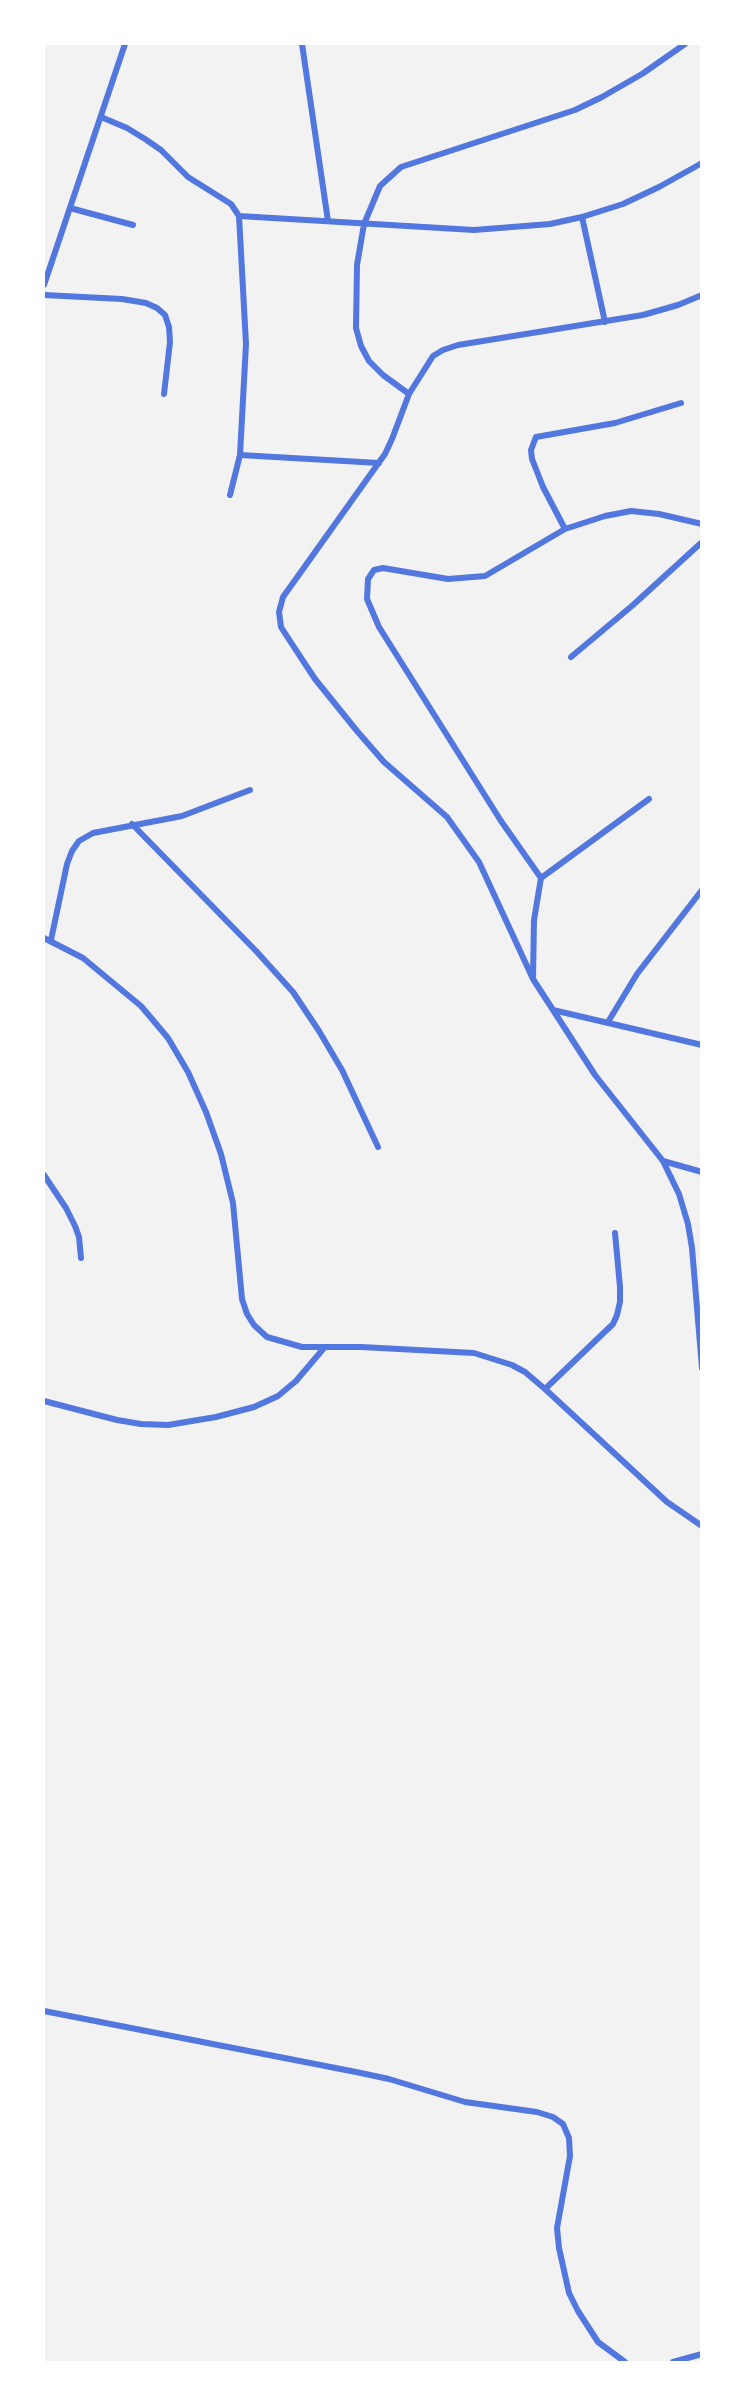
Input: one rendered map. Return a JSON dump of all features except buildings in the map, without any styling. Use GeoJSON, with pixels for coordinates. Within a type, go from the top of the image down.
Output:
{"type":"FeatureCollection","features":[{"type":"Feature","properties":{"kind":"street"},"geometry":{"type":"LineString","coordinates":[[44,285],[125,44]]}},
{"type":"Feature","properties":{"kind":"street"},"geometry":{"type":"LineString","coordinates":[[302,44],[328,222]]}},
{"type":"Feature","properties":{"kind":"street"},"geometry":{"type":"LineString","coordinates":[[409,394],[383,375],[369,361],[361,346],[356,328],[357,265],[364,224],[380,186],[401,167],[575,110],[642,74],[685,44]]}},
{"type":"Feature","properties":{"kind":"street"},"geometry":{"type":"LineString","coordinates":[[101,117],[127,128],[161,150],[188,177],[231,204],[239,216],[246,344],[240,455],[230,495]]}},
{"type":"Feature","properties":{"kind":"street"},"geometry":{"type":"LineString","coordinates":[[239,216],[474,230],[549,224],[582,217],[623,204],[659,188],[702,163]]}},
{"type":"Feature","properties":{"kind":"street"},"geometry":{"type":"LineString","coordinates":[[70,208],[133,225]]}},
{"type":"Feature","properties":{"kind":"street"},"geometry":{"type":"LineString","coordinates":[[582,217],[605,322]]}},
{"type":"Feature","properties":{"kind":"street"},"geometry":{"type":"LineString","coordinates":[[44,295],[122,299],[157,308],[165,315],[169,327],[170,342],[164,394]]}},
{"type":"Feature","properties":{"kind":"street"},"geometry":{"type":"LineString","coordinates":[[702,295],[643,315],[458,345],[442,350],[433,356],[409,394],[392,439],[379,463],[283,597],[279,612],[281,627],[315,679],[384,762],[447,817],[459,834],[490,882],[533,979],[595,1075],[663,1161],[679,1194],[688,1224],[702,1368]]}},
{"type":"Feature","properties":{"kind":"street"},"geometry":{"type":"LineString","coordinates":[[565,529],[543,487],[532,459],[531,450],[536,437],[615,423],[681,403]]}},
{"type":"Feature","properties":{"kind":"street"},"geometry":{"type":"LineString","coordinates":[[240,455],[379,463]]}},
{"type":"Feature","properties":{"kind":"street"},"geometry":{"type":"LineString","coordinates":[[533,979],[534,920],[541,878],[410,677],[372,611],[366,589],[368,579],[374,570],[383,568],[448,579],[484,576],[565,529],[605,516],[631,512],[659,513],[702,524]]}},
{"type":"Feature","properties":{"kind":"street"},"geometry":{"type":"LineString","coordinates":[[571,657],[633,605],[702,542]]}},
{"type":"Feature","properties":{"kind":"street"},"geometry":{"type":"LineString","coordinates":[[51,940],[67,864],[72,850],[79,841],[93,833],[182,816],[250,790]]}},
{"type":"Feature","properties":{"kind":"street"},"geometry":{"type":"LineString","coordinates":[[541,878],[649,799]]}},
{"type":"Feature","properties":{"kind":"street"},"geometry":{"type":"LineString","coordinates":[[132,824],[257,951],[292,992],[342,1070],[378,1147]]}},
{"type":"Feature","properties":{"kind":"street"},"geometry":{"type":"LineString","coordinates":[[608,1022],[637,974],[702,890]]}},
{"type":"Feature","properties":{"kind":"street"},"geometry":{"type":"LineString","coordinates":[[44,938],[82,958],[141,1006],[168,1038],[188,1072],[221,1154],[233,1203],[242,1299],[254,1325],[267,1337],[302,1347],[361,1347],[474,1353],[512,1365],[525,1372],[545,1389],[667,1502],[702,1526]]}},
{"type":"Feature","properties":{"kind":"street"},"geometry":{"type":"LineString","coordinates":[[553,1010],[702,1045]]}},
{"type":"Feature","properties":{"kind":"street"},"geometry":{"type":"LineString","coordinates":[[663,1161],[702,1172]]}},
{"type":"Feature","properties":{"kind":"street"},"geometry":{"type":"LineString","coordinates":[[44,1175],[75,1226],[79,1237],[81,1258]]}},
{"type":"Feature","properties":{"kind":"street"},"geometry":{"type":"LineString","coordinates":[[545,1389],[613,1324],[620,1302],[615,1233]]}},
{"type":"Feature","properties":{"kind":"street"},"geometry":{"type":"LineString","coordinates":[[44,1401],[125,1422],[168,1425],[191,1422],[254,1407],[278,1396],[297,1382],[324,1348]]}},
{"type":"Feature","properties":{"kind":"street"},"geometry":{"type":"LineString","coordinates":[[44,2010],[356,2072],[389,2079],[465,2102],[537,2112],[554,2118],[563,2124],[569,2138],[570,2156],[557,2228],[569,2293],[598,2342],[625,2362]]}},
{"type":"Feature","properties":{"kind":"street"},"geometry":{"type":"LineString","coordinates":[[673,2362],[702,2354]]}}]}
